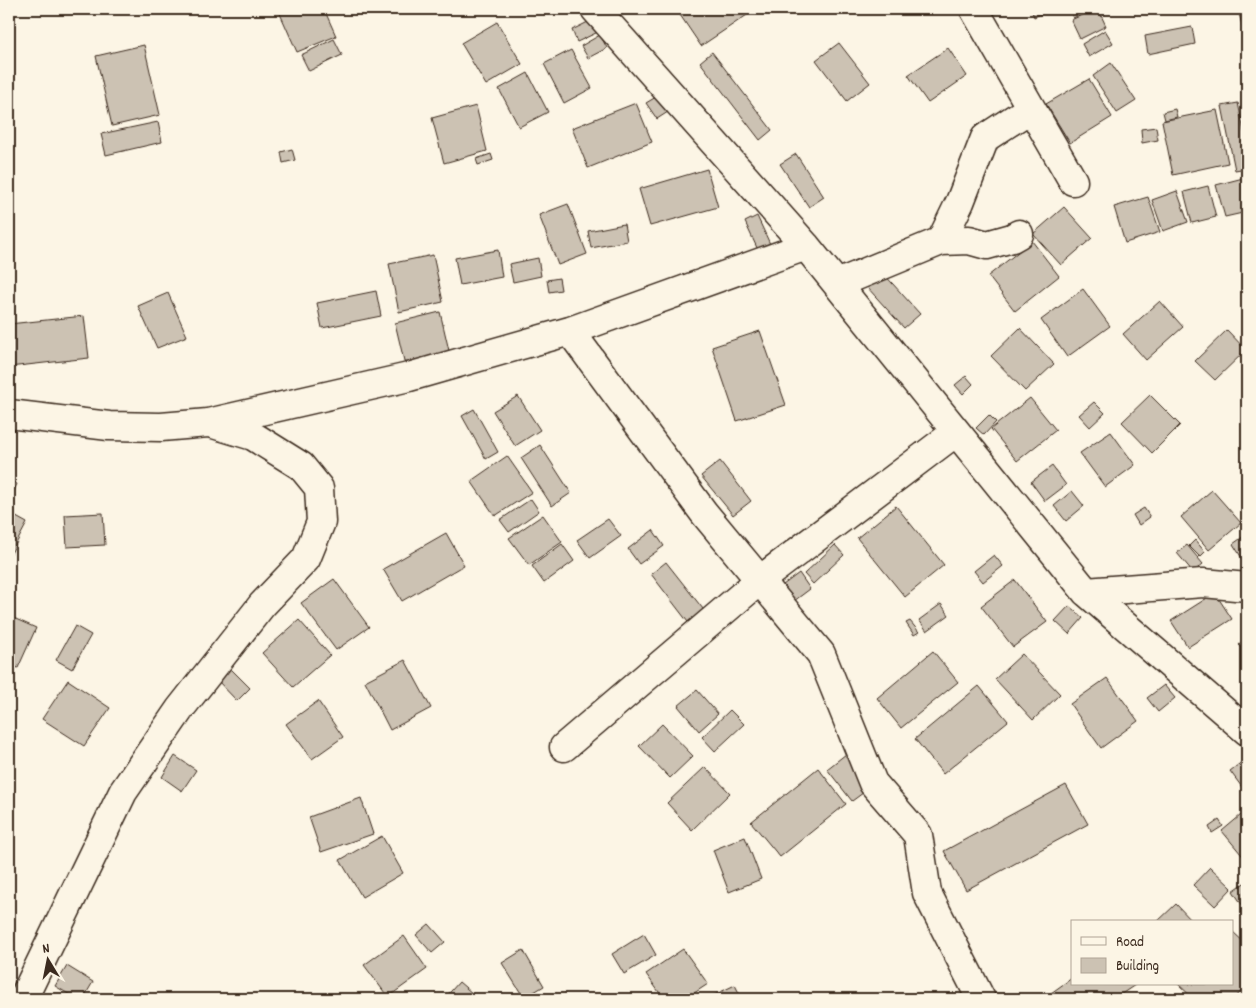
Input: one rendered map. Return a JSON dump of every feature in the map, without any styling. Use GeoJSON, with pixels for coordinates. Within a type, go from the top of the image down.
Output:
{"type":"FeatureCollection","features":[{"type":"Feature","properties":{"kind":"street"},"geometry":{"type":"LineString","coordinates":[[595,9],[806,246],[1086,592],[1247,731]]}},
{"type":"Feature","properties":{"kind":"street"},"geometry":{"type":"LineString","coordinates":[[974,9],[1074,181]]}},
{"type":"Feature","properties":{"kind":"street"},"geometry":{"type":"LineString","coordinates":[[940,241],[960,202],[986,138],[1031,108]]}},
{"type":"Feature","properties":{"kind":"street"},"geometry":{"type":"LineString","coordinates":[[837,284],[940,241],[969,240],[987,245],[1012,238],[1019,234]]}},
{"type":"Feature","properties":{"kind":"street"},"geometry":{"type":"LineString","coordinates":[[9,414],[109,426],[161,427],[208,423],[409,378],[570,331],[806,246]]}},
{"type":"Feature","properties":{"kind":"street"},"geometry":{"type":"LineString","coordinates":[[570,331],[704,513],[821,654],[873,783],[918,835],[927,893],[981,999]]}},
{"type":"Feature","properties":{"kind":"street"},"geometry":{"type":"LineString","coordinates":[[23,999],[123,792],[180,709],[262,606],[306,559],[321,522],[318,488],[301,466],[253,436],[208,423]]}},
{"type":"Feature","properties":{"kind":"street"},"geometry":{"type":"LineString","coordinates":[[564,747],[760,580],[956,432]]}},
{"type":"Feature","properties":{"kind":"street"},"geometry":{"type":"LineString","coordinates":[[1086,592],[1203,584],[1247,587]]}},
{"type":"Feature","properties":{"kind":"building"},"geometry":{"type":"Polygon","coordinates":[[[278,9],[324,9],[336,36],[297,52],[278,9]]]}},
{"type":"Feature","properties":{"kind":"building"},"geometry":{"type":"Polygon","coordinates":[[[676,9],[756,9],[701,46],[676,9]]]}},
{"type":"Feature","properties":{"kind":"building"},"geometry":{"type":"Polygon","coordinates":[[[1031,9],[1051,9],[1051,10],[1034,17],[1031,9]]]}},
{"type":"Feature","properties":{"kind":"building"},"geometry":{"type":"Polygon","coordinates":[[[1069,9],[1092,9],[1073,18],[1069,9]]]}},
{"type":"Feature","properties":{"kind":"building"},"geometry":{"type":"Polygon","coordinates":[[[1098,9],[1106,26],[1080,39],[1071,20],[1098,9]]]}},
{"type":"Feature","properties":{"kind":"building"},"geometry":{"type":"Polygon","coordinates":[[[1238,9],[1247,9],[1246,42],[1238,9]]]}},
{"type":"Feature","properties":{"kind":"building"},"geometry":{"type":"Polygon","coordinates":[[[592,20],[598,32],[577,42],[572,30],[592,20]]]}},
{"type":"Feature","properties":{"kind":"building"},"geometry":{"type":"Polygon","coordinates":[[[497,22],[522,64],[486,85],[461,43],[497,22]]]}},
{"type":"Feature","properties":{"kind":"building"},"geometry":{"type":"Polygon","coordinates":[[[1192,27],[1195,44],[1148,54],[1145,36],[1192,27]]]}},
{"type":"Feature","properties":{"kind":"building"},"geometry":{"type":"Polygon","coordinates":[[[1105,30],[1113,43],[1089,57],[1082,44],[1105,30]]]}},
{"type":"Feature","properties":{"kind":"building"},"geometry":{"type":"Polygon","coordinates":[[[600,35],[607,48],[588,58],[581,46],[600,35]]]}},
{"type":"Feature","properties":{"kind":"building"},"geometry":{"type":"Polygon","coordinates":[[[334,39],[342,55],[309,71],[301,55],[334,39]]]}},
{"type":"Feature","properties":{"kind":"building"},"geometry":{"type":"Polygon","coordinates":[[[839,43],[870,83],[847,101],[816,60],[839,43]]]}},
{"type":"Feature","properties":{"kind":"building"},"geometry":{"type":"Polygon","coordinates":[[[144,45],[160,115],[112,126],[96,56],[144,45]]]}},
{"type":"Feature","properties":{"kind":"building"},"geometry":{"type":"Polygon","coordinates":[[[948,48],[967,76],[928,103],[908,75],[948,48]]]}},
{"type":"Feature","properties":{"kind":"building"},"geometry":{"type":"Polygon","coordinates":[[[571,50],[592,88],[564,103],[544,64],[571,50]]]}},
{"type":"Feature","properties":{"kind":"building"},"geometry":{"type":"Polygon","coordinates":[[[712,52],[772,130],[760,140],[700,62],[712,52]]]}},
{"type":"Feature","properties":{"kind":"building"},"geometry":{"type":"Polygon","coordinates":[[[1111,63],[1136,101],[1117,113],[1093,76],[1111,63]]]}},
{"type":"Feature","properties":{"kind":"building"},"geometry":{"type":"Polygon","coordinates":[[[528,73],[548,112],[519,127],[499,89],[528,73]]]}},
{"type":"Feature","properties":{"kind":"building"},"geometry":{"type":"Polygon","coordinates":[[[1089,79],[1112,117],[1070,143],[1046,104],[1089,79]]]}},
{"type":"Feature","properties":{"kind":"building"},"geometry":{"type":"Polygon","coordinates":[[[661,94],[671,110],[657,119],[646,103],[661,94]]]}},
{"type":"Feature","properties":{"kind":"building"},"geometry":{"type":"Polygon","coordinates":[[[636,103],[652,142],[588,168],[572,128],[636,103]]]}},
{"type":"Feature","properties":{"kind":"building"},"geometry":{"type":"Polygon","coordinates":[[[1238,103],[1247,145],[1247,168],[1235,170],[1222,106],[1238,103]]]}},
{"type":"Feature","properties":{"kind":"building"},"geometry":{"type":"Polygon","coordinates":[[[476,106],[487,151],[444,163],[432,118],[476,106]]]}},
{"type":"Feature","properties":{"kind":"building"},"geometry":{"type":"Polygon","coordinates":[[[1175,109],[1177,117],[1165,120],[1163,112],[1175,109]]]}},
{"type":"Feature","properties":{"kind":"building"},"geometry":{"type":"Polygon","coordinates":[[[1217,110],[1228,163],[1173,175],[1162,121],[1217,110]]]}},
{"type":"Feature","properties":{"kind":"building"},"geometry":{"type":"Polygon","coordinates":[[[158,122],[162,142],[106,155],[101,134],[158,122]]]}},
{"type":"Feature","properties":{"kind":"building"},"geometry":{"type":"Polygon","coordinates":[[[1156,127],[1158,140],[1142,143],[1141,129],[1156,127]]]}},
{"type":"Feature","properties":{"kind":"building"},"geometry":{"type":"Polygon","coordinates":[[[292,149],[295,160],[283,163],[281,152],[292,149]]]}},
{"type":"Feature","properties":{"kind":"building"},"geometry":{"type":"Polygon","coordinates":[[[491,154],[493,160],[478,165],[476,159],[491,154]]]}},
{"type":"Feature","properties":{"kind":"building"},"geometry":{"type":"Polygon","coordinates":[[[796,154],[824,197],[809,207],[780,164],[796,154]]]}},
{"type":"Feature","properties":{"kind":"building"},"geometry":{"type":"Polygon","coordinates":[[[707,169],[718,207],[650,226],[639,189],[707,169]]]}},
{"type":"Feature","properties":{"kind":"building"},"geometry":{"type":"Polygon","coordinates":[[[1247,177],[1247,212],[1225,217],[1216,185],[1247,177]]]}},
{"type":"Feature","properties":{"kind":"building"},"geometry":{"type":"Polygon","coordinates":[[[1208,186],[1216,217],[1192,223],[1184,192],[1208,186]]]}},
{"type":"Feature","properties":{"kind":"building"},"geometry":{"type":"Polygon","coordinates":[[[1177,191],[1188,222],[1163,231],[1152,200],[1177,191]]]}},
{"type":"Feature","properties":{"kind":"building"},"geometry":{"type":"Polygon","coordinates":[[[1148,197],[1160,232],[1125,243],[1114,207],[1148,197]]]}},
{"type":"Feature","properties":{"kind":"building"},"geometry":{"type":"Polygon","coordinates":[[[568,204],[587,254],[558,265],[539,215],[568,204]]]}},
{"type":"Feature","properties":{"kind":"building"},"geometry":{"type":"Polygon","coordinates":[[[1064,207],[1092,238],[1061,265],[1033,234],[1064,207]]]}},
{"type":"Feature","properties":{"kind":"building"},"geometry":{"type":"Polygon","coordinates":[[[757,216],[770,244],[758,250],[745,222],[757,216]]]}},
{"type":"Feature","properties":{"kind":"building"},"geometry":{"type":"Polygon","coordinates":[[[624,224],[627,241],[591,248],[588,231],[624,224]]]}},
{"type":"Feature","properties":{"kind":"building"},"geometry":{"type":"Polygon","coordinates":[[[1032,241],[1059,276],[1015,311],[988,276],[1032,241]]]}},
{"type":"Feature","properties":{"kind":"building"},"geometry":{"type":"Polygon","coordinates":[[[498,250],[502,277],[460,285],[455,258],[498,250]]]}},
{"type":"Feature","properties":{"kind":"building"},"geometry":{"type":"Polygon","coordinates":[[[433,255],[443,302],[399,312],[389,264],[433,255]]]}},
{"type":"Feature","properties":{"kind":"building"},"geometry":{"type":"Polygon","coordinates":[[[538,258],[541,276],[513,282],[509,264],[538,258]]]}},
{"type":"Feature","properties":{"kind":"building"},"geometry":{"type":"Polygon","coordinates":[[[883,273],[920,314],[904,328],[867,287],[883,273]]]}},
{"type":"Feature","properties":{"kind":"building"},"geometry":{"type":"Polygon","coordinates":[[[559,278],[561,290],[549,292],[547,280],[559,278]]]}},
{"type":"Feature","properties":{"kind":"building"},"geometry":{"type":"Polygon","coordinates":[[[1083,289],[1110,326],[1067,357],[1041,320],[1083,289]]]}},
{"type":"Feature","properties":{"kind":"building"},"geometry":{"type":"Polygon","coordinates":[[[376,291],[381,316],[322,328],[317,303],[376,291]]]}},
{"type":"Feature","properties":{"kind":"building"},"geometry":{"type":"Polygon","coordinates":[[[168,293],[187,336],[157,348],[138,306],[168,293]]]}},
{"type":"Feature","properties":{"kind":"building"},"geometry":{"type":"Polygon","coordinates":[[[1160,301],[1183,327],[1146,360],[1123,334],[1160,301]]]}},
{"type":"Feature","properties":{"kind":"building"},"geometry":{"type":"Polygon","coordinates":[[[440,312],[450,355],[405,365],[395,323],[440,312]]]}},
{"type":"Feature","properties":{"kind":"building"},"geometry":{"type":"Polygon","coordinates":[[[84,316],[89,358],[9,367],[9,324],[84,316]]]}},
{"type":"Feature","properties":{"kind":"building"},"geometry":{"type":"Polygon","coordinates":[[[1020,328],[1054,364],[1025,391],[991,356],[1020,328]]]}},
{"type":"Feature","properties":{"kind":"building"},"geometry":{"type":"Polygon","coordinates":[[[1227,330],[1246,350],[1215,380],[1195,361],[1227,330]]]}},
{"type":"Feature","properties":{"kind":"building"},"geometry":{"type":"Polygon","coordinates":[[[760,331],[786,405],[737,421],[712,347],[760,331]]]}},
{"type":"Feature","properties":{"kind":"building"},"geometry":{"type":"Polygon","coordinates":[[[966,376],[973,384],[963,394],[955,385],[966,376]]]}},
{"type":"Feature","properties":{"kind":"building"},"geometry":{"type":"Polygon","coordinates":[[[1150,395],[1180,425],[1152,453],[1122,422],[1150,395]]]}},
{"type":"Feature","properties":{"kind":"building"},"geometry":{"type":"Polygon","coordinates":[[[518,396],[540,430],[515,446],[493,411],[518,396]]]}},
{"type":"Feature","properties":{"kind":"building"},"geometry":{"type":"Polygon","coordinates":[[[1030,398],[1056,430],[1017,461],[991,429],[1030,398]]]}},
{"type":"Feature","properties":{"kind":"building"},"geometry":{"type":"Polygon","coordinates":[[[1094,402],[1105,413],[1090,427],[1079,415],[1094,402]]]}},
{"type":"Feature","properties":{"kind":"building"},"geometry":{"type":"Polygon","coordinates":[[[474,409],[498,452],[486,459],[462,416],[474,409]]]}},
{"type":"Feature","properties":{"kind":"building"},"geometry":{"type":"Polygon","coordinates":[[[989,415],[996,422],[984,435],[976,428],[989,415]]]}},
{"type":"Feature","properties":{"kind":"building"},"geometry":{"type":"Polygon","coordinates":[[[1111,432],[1135,465],[1105,487],[1080,453],[1111,432]]]}},
{"type":"Feature","properties":{"kind":"building"},"geometry":{"type":"Polygon","coordinates":[[[540,445],[571,493],[552,506],[521,458],[540,445]]]}},
{"type":"Feature","properties":{"kind":"building"},"geometry":{"type":"Polygon","coordinates":[[[507,456],[532,492],[495,516],[471,481],[507,456]]]}},
{"type":"Feature","properties":{"kind":"building"},"geometry":{"type":"Polygon","coordinates":[[[720,461],[751,501],[733,515],[701,476],[720,461]]]}},
{"type":"Feature","properties":{"kind":"building"},"geometry":{"type":"Polygon","coordinates":[[[1052,466],[1066,485],[1045,501],[1031,482],[1052,466]]]}},
{"type":"Feature","properties":{"kind":"building"},"geometry":{"type":"Polygon","coordinates":[[[9,480],[17,484],[9,502],[9,480]]]}},
{"type":"Feature","properties":{"kind":"building"},"geometry":{"type":"Polygon","coordinates":[[[1212,490],[1241,523],[1209,550],[1181,517],[1212,490]]]}},
{"type":"Feature","properties":{"kind":"building"},"geometry":{"type":"Polygon","coordinates":[[[1072,491],[1084,506],[1066,521],[1054,506],[1072,491]]]}},
{"type":"Feature","properties":{"kind":"building"},"geometry":{"type":"Polygon","coordinates":[[[531,499],[539,511],[509,532],[500,520],[531,499]]]}},
{"type":"Feature","properties":{"kind":"building"},"geometry":{"type":"Polygon","coordinates":[[[896,506],[944,565],[905,597],[857,538],[896,506]]]}},
{"type":"Feature","properties":{"kind":"building"},"geometry":{"type":"Polygon","coordinates":[[[1144,508],[1150,517],[1139,525],[1133,515],[1144,508]]]}},
{"type":"Feature","properties":{"kind":"building"},"geometry":{"type":"Polygon","coordinates":[[[9,513],[27,523],[9,557],[9,513]]]}},
{"type":"Feature","properties":{"kind":"building"},"geometry":{"type":"Polygon","coordinates":[[[103,513],[105,545],[67,547],[65,515],[103,513]]]}},
{"type":"Feature","properties":{"kind":"building"},"geometry":{"type":"Polygon","coordinates":[[[543,515],[562,542],[529,565],[509,538],[543,515]]]}},
{"type":"Feature","properties":{"kind":"building"},"geometry":{"type":"Polygon","coordinates":[[[608,519],[621,536],[590,558],[577,540],[608,519]]]}},
{"type":"Feature","properties":{"kind":"building"},"geometry":{"type":"Polygon","coordinates":[[[653,530],[664,546],[639,564],[628,549],[653,530]]]}},
{"type":"Feature","properties":{"kind":"building"},"geometry":{"type":"Polygon","coordinates":[[[446,533],[464,565],[402,601],[383,569],[446,533]]]}},
{"type":"Feature","properties":{"kind":"building"},"geometry":{"type":"Polygon","coordinates":[[[1247,534],[1247,566],[1233,544],[1247,534]]]}},
{"type":"Feature","properties":{"kind":"building"},"geometry":{"type":"Polygon","coordinates":[[[1195,540],[1205,552],[1200,557],[1189,546],[1195,540]]]}},
{"type":"Feature","properties":{"kind":"building"},"geometry":{"type":"Polygon","coordinates":[[[562,544],[574,561],[544,583],[532,566],[562,544]]]}},
{"type":"Feature","properties":{"kind":"building"},"geometry":{"type":"Polygon","coordinates":[[[835,545],[844,555],[813,584],[804,574],[835,545]]]}},
{"type":"Feature","properties":{"kind":"building"},"geometry":{"type":"Polygon","coordinates":[[[1187,545],[1203,564],[1193,572],[1177,553],[1187,545]]]}},
{"type":"Feature","properties":{"kind":"building"},"geometry":{"type":"Polygon","coordinates":[[[994,555],[1003,566],[983,582],[974,571],[994,555]]]}},
{"type":"Feature","properties":{"kind":"building"},"geometry":{"type":"Polygon","coordinates":[[[666,562],[707,614],[691,626],[651,574],[666,562]]]}},
{"type":"Feature","properties":{"kind":"building"},"geometry":{"type":"Polygon","coordinates":[[[799,573],[810,589],[790,604],[779,588],[799,573]]]}},
{"type":"Feature","properties":{"kind":"building"},"geometry":{"type":"Polygon","coordinates":[[[334,579],[369,627],[336,650],[301,603],[334,579]]]}},
{"type":"Feature","properties":{"kind":"building"},"geometry":{"type":"Polygon","coordinates":[[[1015,580],[1047,622],[1013,647],[981,606],[1015,580]]]}},
{"type":"Feature","properties":{"kind":"building"},"geometry":{"type":"Polygon","coordinates":[[[1215,593],[1232,619],[1188,647],[1171,621],[1215,593]]]}},
{"type":"Feature","properties":{"kind":"building"},"geometry":{"type":"Polygon","coordinates":[[[941,604],[949,615],[927,631],[919,620],[941,604]]]}},
{"type":"Feature","properties":{"kind":"building"},"geometry":{"type":"Polygon","coordinates":[[[1069,606],[1083,618],[1069,634],[1055,621],[1069,606]]]}},
{"type":"Feature","properties":{"kind":"building"},"geometry":{"type":"Polygon","coordinates":[[[9,616],[36,628],[18,668],[9,664],[9,616]]]}},
{"type":"Feature","properties":{"kind":"building"},"geometry":{"type":"Polygon","coordinates":[[[299,620],[330,655],[293,687],[262,653],[299,620]]]}},
{"type":"Feature","properties":{"kind":"building"},"geometry":{"type":"Polygon","coordinates":[[[910,621],[919,632],[914,635],[906,623],[910,621]]]}},
{"type":"Feature","properties":{"kind":"building"},"geometry":{"type":"Polygon","coordinates":[[[75,626],[91,635],[72,669],[56,660],[75,626]]]}},
{"type":"Feature","properties":{"kind":"building"},"geometry":{"type":"Polygon","coordinates":[[[1247,636],[1247,652],[1239,645],[1247,636]]]}},
{"type":"Feature","properties":{"kind":"building"},"geometry":{"type":"Polygon","coordinates":[[[933,651],[958,682],[901,728],[877,698],[933,651]]]}},
{"type":"Feature","properties":{"kind":"building"},"geometry":{"type":"Polygon","coordinates":[[[1022,654],[1060,694],[1033,720],[995,679],[1022,654]]]}},
{"type":"Feature","properties":{"kind":"building"},"geometry":{"type":"Polygon","coordinates":[[[405,660],[431,708],[390,730],[365,681],[405,660]]]}},
{"type":"Feature","properties":{"kind":"building"},"geometry":{"type":"Polygon","coordinates":[[[229,667],[250,688],[237,701],[216,679],[229,667]]]}},
{"type":"Feature","properties":{"kind":"building"},"geometry":{"type":"Polygon","coordinates":[[[1107,678],[1138,721],[1101,748],[1070,704],[1107,678]]]}},
{"type":"Feature","properties":{"kind":"building"},"geometry":{"type":"Polygon","coordinates":[[[68,680],[110,708],[84,746],[42,719],[68,680]]]}},
{"type":"Feature","properties":{"kind":"building"},"geometry":{"type":"Polygon","coordinates":[[[1164,685],[1175,698],[1158,712],[1147,698],[1164,685]]]}},
{"type":"Feature","properties":{"kind":"building"},"geometry":{"type":"Polygon","coordinates":[[[979,686],[1008,721],[943,774],[915,739],[979,686]]]}},
{"type":"Feature","properties":{"kind":"building"},"geometry":{"type":"Polygon","coordinates":[[[697,690],[718,714],[699,731],[678,706],[697,690]]]}},
{"type":"Feature","properties":{"kind":"building"},"geometry":{"type":"Polygon","coordinates":[[[318,701],[343,737],[312,759],[286,724],[318,701]]]}},
{"type":"Feature","properties":{"kind":"building"},"geometry":{"type":"Polygon","coordinates":[[[730,710],[744,724],[715,751],[702,737],[730,710]]]}},
{"type":"Feature","properties":{"kind":"building"},"geometry":{"type":"Polygon","coordinates":[[[662,724],[693,756],[670,778],[639,746],[662,724]]]}},
{"type":"Feature","properties":{"kind":"building"},"geometry":{"type":"Polygon","coordinates":[[[846,754],[871,787],[852,801],[827,769],[846,754]]]}},
{"type":"Feature","properties":{"kind":"building"},"geometry":{"type":"Polygon","coordinates":[[[175,756],[196,770],[182,791],[162,777],[175,756]]]}},
{"type":"Feature","properties":{"kind":"building"},"geometry":{"type":"Polygon","coordinates":[[[1243,761],[1247,766],[1247,794],[1230,771],[1243,761]]]}},
{"type":"Feature","properties":{"kind":"building"},"geometry":{"type":"Polygon","coordinates":[[[705,767],[730,793],[692,830],[667,803],[705,767]]]}},
{"type":"Feature","properties":{"kind":"building"},"geometry":{"type":"Polygon","coordinates":[[[818,768],[846,804],[780,857],[751,822],[818,768]]]}},
{"type":"Feature","properties":{"kind":"building"},"geometry":{"type":"Polygon","coordinates":[[[1066,785],[1088,824],[966,890],[944,851],[1066,785]]]}},
{"type":"Feature","properties":{"kind":"building"},"geometry":{"type":"Polygon","coordinates":[[[361,798],[373,834],[321,852],[309,817],[361,798]]]}},
{"type":"Feature","properties":{"kind":"building"},"geometry":{"type":"Polygon","coordinates":[[[1247,810],[1247,858],[1246,860],[1222,831],[1247,810]]]}},
{"type":"Feature","properties":{"kind":"building"},"geometry":{"type":"Polygon","coordinates":[[[1219,820],[1223,826],[1212,833],[1209,827],[1219,820]]]}},
{"type":"Feature","properties":{"kind":"building"},"geometry":{"type":"Polygon","coordinates":[[[382,836],[403,873],[362,897],[340,860],[382,836]]]}},
{"type":"Feature","properties":{"kind":"building"},"geometry":{"type":"Polygon","coordinates":[[[745,837],[761,879],[729,892],[713,850],[745,837]]]}},
{"type":"Feature","properties":{"kind":"building"},"geometry":{"type":"Polygon","coordinates":[[[1210,867],[1232,888],[1215,906],[1193,885],[1210,867]]]}},
{"type":"Feature","properties":{"kind":"building"},"geometry":{"type":"Polygon","coordinates":[[[1247,881],[1247,912],[1233,891],[1247,881]]]}},
{"type":"Feature","properties":{"kind":"building"},"geometry":{"type":"Polygon","coordinates":[[[1176,904],[1191,920],[1159,920],[1176,904]]]}},
{"type":"Feature","properties":{"kind":"building"},"geometry":{"type":"Polygon","coordinates":[[[429,924],[445,942],[432,953],[416,935],[429,924]]]}},
{"type":"Feature","properties":{"kind":"building"},"geometry":{"type":"Polygon","coordinates":[[[1234,933],[1247,945],[1247,985],[1234,999],[1194,999],[1180,986],[1234,986],[1234,933]]]}},
{"type":"Feature","properties":{"kind":"building"},"geometry":{"type":"Polygon","coordinates":[[[644,934],[656,955],[624,974],[612,954],[644,934]]]}},
{"type":"Feature","properties":{"kind":"building"},"geometry":{"type":"Polygon","coordinates":[[[404,936],[427,969],[388,997],[364,965],[404,936]]]}},
{"type":"Feature","properties":{"kind":"building"},"geometry":{"type":"Polygon","coordinates":[[[683,949],[708,984],[685,999],[664,999],[646,974],[683,949]]]}},
{"type":"Feature","properties":{"kind":"building"},"geometry":{"type":"Polygon","coordinates":[[[523,950],[544,986],[524,998],[502,963],[523,950]]]}},
{"type":"Feature","properties":{"kind":"building"},"geometry":{"type":"Polygon","coordinates":[[[67,966],[93,982],[83,999],[77,999],[55,986],[67,966]]]}},
{"type":"Feature","properties":{"kind":"building"},"geometry":{"type":"Polygon","coordinates":[[[1071,979],[1071,986],[1134,986],[1114,999],[1055,999],[1051,993],[1071,979]]]}},
{"type":"Feature","properties":{"kind":"building"},"geometry":{"type":"Polygon","coordinates":[[[459,982],[479,999],[444,999],[459,982]]]}},
{"type":"Feature","properties":{"kind":"building"},"geometry":{"type":"Polygon","coordinates":[[[735,985],[742,999],[714,999],[712,996],[735,985]]]}}]}
